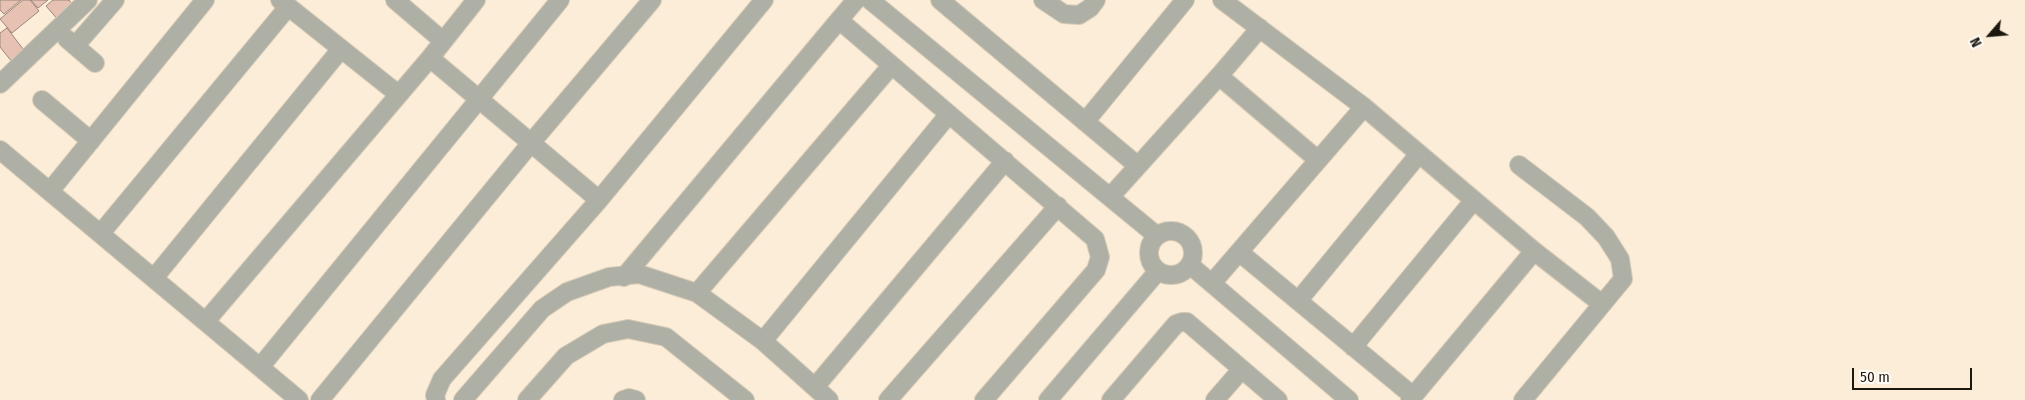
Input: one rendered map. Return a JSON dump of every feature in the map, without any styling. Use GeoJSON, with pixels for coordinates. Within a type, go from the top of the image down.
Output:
{"type":"FeatureCollection","features":[{"type":"Feature","properties":{"kind":"street"},"geometry":{"type":"LineString","coordinates":[[1,89],[88,0]]}},
{"type":"Feature","properties":{"kind":"street"},"geometry":{"type":"LineString","coordinates":[[95,63],[70,41],[115,0]]}},
{"type":"Feature","properties":{"kind":"street"},"geometry":{"type":"LineString","coordinates":[[50,191],[205,0]]}},
{"type":"Feature","properties":{"kind":"street"},"geometry":{"type":"LineString","coordinates":[[395,0],[443,41]]}},
{"type":"Feature","properties":{"kind":"street"},"geometry":{"type":"LineString","coordinates":[[206,321],[430,58],[476,0]]}},
{"type":"Feature","properties":{"kind":"street"},"geometry":{"type":"LineString","coordinates":[[261,366],[560,0]]}},
{"type":"Feature","properties":{"kind":"street"},"geometry":{"type":"LineString","coordinates":[[320,400],[531,143],[652,0]]}},
{"type":"Feature","properties":{"kind":"street"},"geometry":{"type":"LineString","coordinates":[[436,400],[435,395],[442,379],[599,200],[764,0]]}},
{"type":"Feature","properties":{"kind":"street"},"geometry":{"type":"LineString","coordinates":[[624,277],[856,0]]}},
{"type":"Feature","properties":{"kind":"street"},"geometry":{"type":"LineString","coordinates":[[870,0],[1156,235]]}},
{"type":"Feature","properties":{"kind":"street"},"geometry":{"type":"LineString","coordinates":[[940,0],[1138,166]]}},
{"type":"Feature","properties":{"kind":"street"},"geometry":{"type":"LineString","coordinates":[[1043,0],[1064,14],[1079,15],[1090,8],[1096,0]]}},
{"type":"Feature","properties":{"kind":"street"},"geometry":{"type":"LineString","coordinates":[[1085,122],[1185,0]]}},
{"type":"Feature","properties":{"kind":"street"},"geometry":{"type":"LineString","coordinates":[[1222,0],[1364,107],[1534,251],[1602,304]]}},
{"type":"Feature","properties":{"kind":"street"},"geometry":{"type":"LineString","coordinates":[[101,233],[284,3],[398,94]]}},
{"type":"Feature","properties":{"kind":"street"},"geometry":{"type":"LineString","coordinates":[[839,20],[1095,239],[1100,257],[1096,270],[984,400]]}},
{"type":"Feature","properties":{"kind":"street"},"geometry":{"type":"LineString","coordinates":[[1110,197],[1260,28]]}},
{"type":"Feature","properties":{"kind":"street"},"geometry":{"type":"LineString","coordinates":[[154,278],[341,49]]}},
{"type":"Feature","properties":{"kind":"street"},"geometry":{"type":"LineString","coordinates":[[430,58],[599,200]]}},
{"type":"Feature","properties":{"kind":"street"},"geometry":{"type":"LineString","coordinates":[[697,293],[891,66]]}},
{"type":"Feature","properties":{"kind":"street"},"geometry":{"type":"LineString","coordinates":[[1219,76],[1318,160]]}},
{"type":"Feature","properties":{"kind":"street"},"geometry":{"type":"LineString","coordinates":[[42,100],[91,140]]}},
{"type":"Feature","properties":{"kind":"street"},"geometry":{"type":"LineString","coordinates":[[1213,282],[1364,107]]}},
{"type":"Feature","properties":{"kind":"street"},"geometry":{"type":"LineString","coordinates":[[763,341],[949,114]]}},
{"type":"Feature","properties":{"kind":"street"},"geometry":{"type":"LineString","coordinates":[[0,150],[261,366],[299,400]]}},
{"type":"Feature","properties":{"kind":"street"},"geometry":{"type":"LineString","coordinates":[[1298,301],[1418,154]]}},
{"type":"Feature","properties":{"kind":"street"},"geometry":{"type":"LineString","coordinates":[[815,387],[1005,161]]}},
{"type":"Feature","properties":{"kind":"street"},"geometry":{"type":"LineString","coordinates":[[1519,165],[1587,217],[1606,237],[1620,259],[1623,279],[1523,400]]}},
{"type":"Feature","properties":{"kind":"street"},"geometry":{"type":"LineString","coordinates":[[1354,347],[1474,200]]}},
{"type":"Feature","properties":{"kind":"street"},"geometry":{"type":"LineString","coordinates":[[888,400],[1058,206]]}},
{"type":"Feature","properties":{"kind":"street"},"geometry":{"type":"LineString","coordinates":[[1176,231],[1188,238],[1194,251],[1190,265],[1186,270],[1172,275],[1158,271],[1150,261],[1148,254],[1149,247],[1156,235],[1162,232],[1176,231]]}},
{"type":"Feature","properties":{"kind":"street"},"geometry":{"type":"LineString","coordinates":[[1238,252],[1354,347],[1412,398],[1534,251]]}},
{"type":"Feature","properties":{"kind":"street"},"geometry":{"type":"LineString","coordinates":[[1190,265],[1213,282],[1349,400]]}},
{"type":"Feature","properties":{"kind":"street"},"geometry":{"type":"LineString","coordinates":[[1048,400],[1158,271]]}},
{"type":"Feature","properties":{"kind":"street"},"geometry":{"type":"LineString","coordinates":[[463,400],[542,309],[567,292],[609,277],[639,274],[697,293],[763,341],[829,400]]}},
{"type":"Feature","properties":{"kind":"street"},"geometry":{"type":"LineString","coordinates":[[520,290],[542,309]]}},
{"type":"Feature","properties":{"kind":"street"},"geometry":{"type":"LineString","coordinates":[[1111,400],[1176,324],[1182,322],[1187,322],[1278,400]]}},
{"type":"Feature","properties":{"kind":"street"},"geometry":{"type":"LineString","coordinates":[[527,400],[566,356],[603,334],[628,328],[666,337],[745,400]]}},
{"type":"Feature","properties":{"kind":"street"},"geometry":{"type":"LineString","coordinates":[[1215,400],[1242,369]]}},
{"type":"Feature","properties":{"kind":"street"},"geometry":{"type":"LineString","coordinates":[[623,400],[629,398],[636,400]]}},
{"type":"Feature","properties":{"kind":"building"},"geometry":{"type":"Polygon","coordinates":[[[0,0],[21,0],[4,14],[0,10],[0,0]]]}},
{"type":"Feature","properties":{"kind":"building"},"geometry":{"type":"Polygon","coordinates":[[[23,0],[30,0],[39,11],[12,33],[0,19],[23,0]]]}},
{"type":"Feature","properties":{"kind":"building"},"geometry":{"type":"Polygon","coordinates":[[[31,0],[48,0],[38,8],[31,0]]]}},
{"type":"Feature","properties":{"kind":"building"},"geometry":{"type":"Polygon","coordinates":[[[53,0],[69,0],[76,8],[60,22],[46,6],[53,0]]]}},
{"type":"Feature","properties":{"kind":"building"},"geometry":{"type":"Polygon","coordinates":[[[7,28],[26,53],[13,63],[0,47],[0,33],[7,28]]]}}]}
